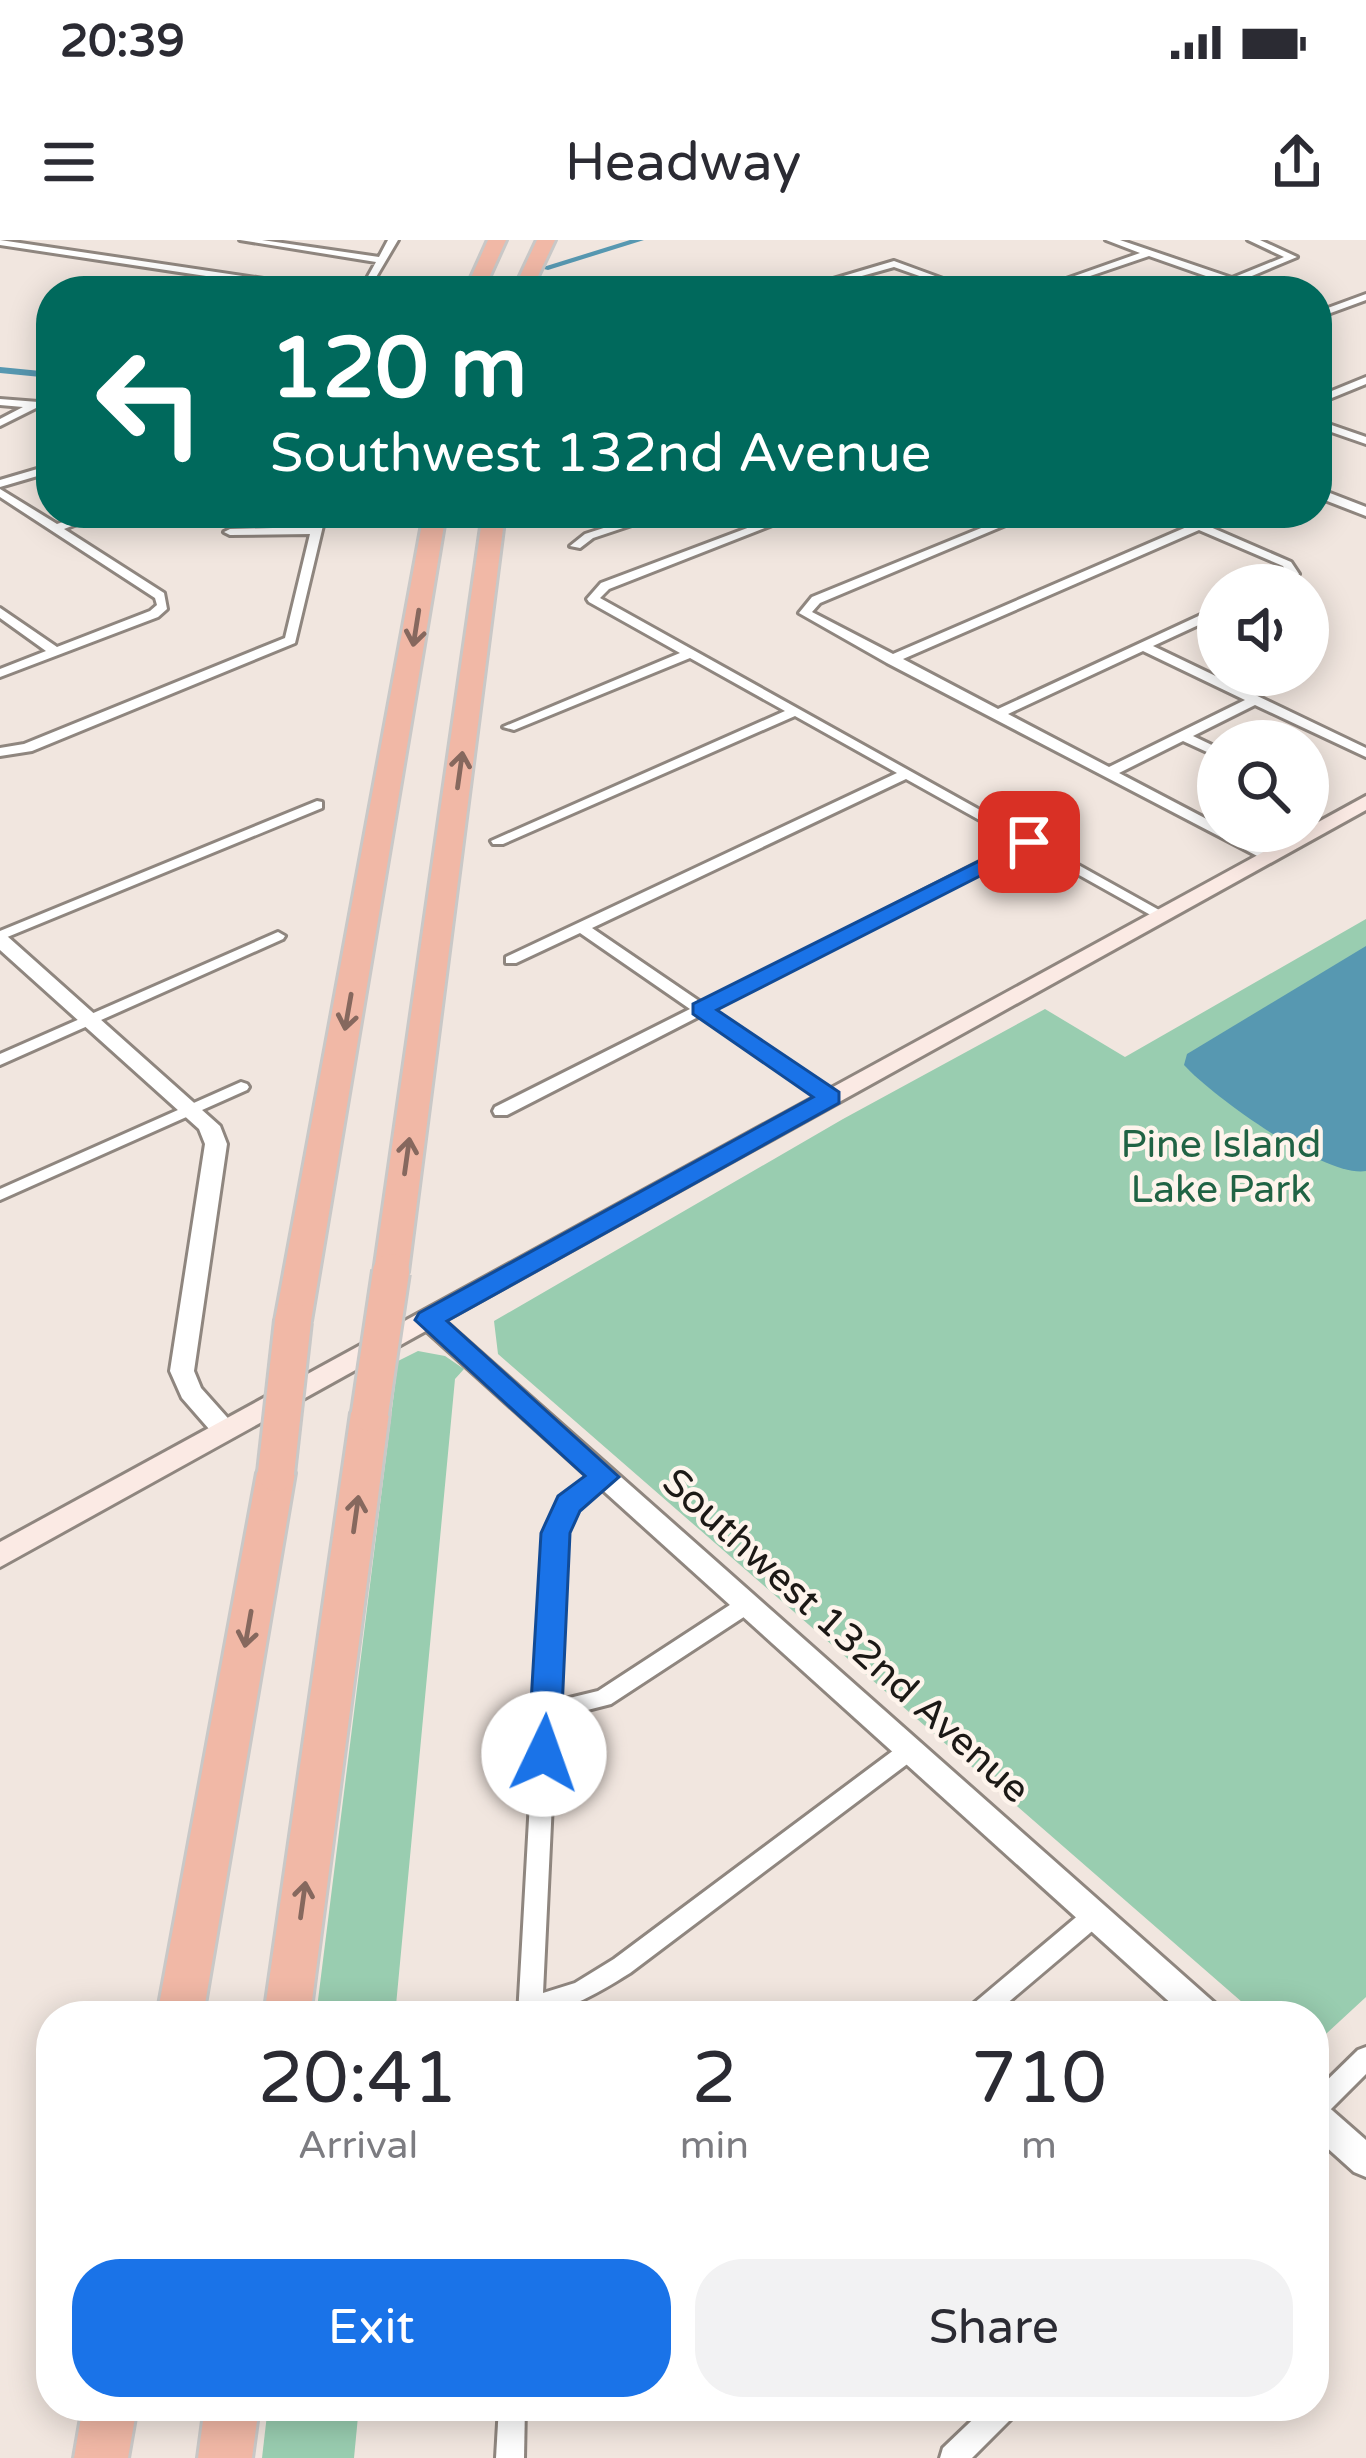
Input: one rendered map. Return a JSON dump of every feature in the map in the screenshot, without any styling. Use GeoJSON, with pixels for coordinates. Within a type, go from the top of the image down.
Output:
{"type":"FeatureCollection","features":[{"type":"Feature","properties":{"kind":"highway"},"geometry":{"type":"LineString","coordinates":[[480,276],[497,240]]}},
{"type":"Feature","properties":{"kind":"highway"},"geometry":{"type":"LineString","coordinates":[[527,276],[546,240]]}},
{"type":"Feature","properties":{"kind":"highway"},"geometry":{"type":"LineString","coordinates":[[183,2001],[276,1473],[293,1321],[432,528]]}},
{"type":"Feature","properties":{"kind":"highway"},"geometry":{"type":"LineString","coordinates":[[288,2001],[492,528]]}},
{"type":"Feature","properties":{"kind":"highway"},"geometry":{"type":"LineString","coordinates":[[101,2458],[107,2421]]}},
{"type":"Feature","properties":{"kind":"highway"},"geometry":{"type":"LineString","coordinates":[[225,2458],[230,2421]]}},
{"type":"Feature","properties":{"kind":"main road"},"geometry":{"type":"LineString","coordinates":[[0,1556],[1366,802]]}},
{"type":"Feature","properties":{"kind":"street"},"geometry":{"type":"LineString","coordinates":[[31,247],[57,240]]}},
{"type":"Feature","properties":{"kind":"street"},"geometry":{"type":"LineString","coordinates":[[244,240],[380,260]]}},
{"type":"Feature","properties":{"kind":"street"},"geometry":{"type":"LineString","coordinates":[[374,276],[393,240]]}},
{"type":"Feature","properties":{"kind":"street"},"geometry":{"type":"LineString","coordinates":[[1112,240],[1216,276]]}},
{"type":"Feature","properties":{"kind":"street"},"geometry":{"type":"LineString","coordinates":[[1247,276],[1292,257],[1252,240]]}},
{"type":"Feature","properties":{"kind":"street"},"geometry":{"type":"LineString","coordinates":[[0,242],[214,276]]}},
{"type":"Feature","properties":{"kind":"street"},"geometry":{"type":"LineString","coordinates":[[1081,276],[1149,253]]}},
{"type":"Feature","properties":{"kind":"street"},"geometry":{"type":"LineString","coordinates":[[859,276],[894,265],[927,276]]}},
{"type":"Feature","properties":{"kind":"street"},"geometry":{"type":"LineString","coordinates":[[1332,308],[1366,296]]}},
{"type":"Feature","properties":{"kind":"street"},"geometry":{"type":"LineString","coordinates":[[1332,394],[1365,381]]}},
{"type":"Feature","properties":{"kind":"street"},"geometry":{"type":"LineString","coordinates":[[0,402],[36,406]]}},
{"type":"Feature","properties":{"kind":"street"},"geometry":{"type":"LineString","coordinates":[[0,423],[32,406]]}},
{"type":"Feature","properties":{"kind":"street"},"geometry":{"type":"LineString","coordinates":[[1332,429],[1366,441]]}},
{"type":"Feature","properties":{"kind":"street"},"geometry":{"type":"LineString","coordinates":[[0,488],[36,474]]}},
{"type":"Feature","properties":{"kind":"street"},"geometry":{"type":"LineString","coordinates":[[0,488],[36,514]]}},
{"type":"Feature","properties":{"kind":"street"},"geometry":{"type":"LineString","coordinates":[[1332,497],[1363,508]]}},
{"type":"Feature","properties":{"kind":"street"},"geometry":{"type":"LineString","coordinates":[[0,673],[154,614],[163,606],[160,596],[57,528]]}},
{"type":"Feature","properties":{"kind":"street"},"geometry":{"type":"LineString","coordinates":[[576,546],[612,528]]}},
{"type":"Feature","properties":{"kind":"street"},"geometry":{"type":"LineString","coordinates":[[758,528],[605,586],[593,596],[599,605],[1161,915]]}},
{"type":"Feature","properties":{"kind":"street"},"geometry":{"type":"LineString","coordinates":[[991,528],[816,600],[805,610],[812,619],[1197,820]]}},
{"type":"Feature","properties":{"kind":"street"},"geometry":{"type":"LineString","coordinates":[[890,660],[1194,528]]}},
{"type":"Feature","properties":{"kind":"street"},"geometry":{"type":"LineString","coordinates":[[1204,528],[1285,564]]}},
{"type":"Feature","properties":{"kind":"street"},"geometry":{"type":"LineString","coordinates":[[3,752],[94,722],[291,640],[316,530],[230,532]]}},
{"type":"Feature","properties":{"kind":"street"},"geometry":{"type":"LineString","coordinates":[[0,612],[56,652]]}},
{"type":"Feature","properties":{"kind":"street"},"geometry":{"type":"LineString","coordinates":[[996,715],[1197,621]]}},
{"type":"Feature","properties":{"kind":"street"},"geometry":{"type":"LineString","coordinates":[[1143,646],[1366,753]]}},
{"type":"Feature","properties":{"kind":"street"},"geometry":{"type":"LineString","coordinates":[[509,727],[688,654]]}},
{"type":"Feature","properties":{"kind":"street"},"geometry":{"type":"LineString","coordinates":[[1108,773],[1255,700]]}},
{"type":"Feature","properties":{"kind":"street"},"geometry":{"type":"LineString","coordinates":[[498,841],[794,712]]}},
{"type":"Feature","properties":{"kind":"street"},"geometry":{"type":"LineString","coordinates":[[1184,736],[1197,742]]}},
{"type":"Feature","properties":{"kind":"street"},"geometry":{"type":"LineString","coordinates":[[511,959],[906,774]]}},
{"type":"Feature","properties":{"kind":"street"},"geometry":{"type":"LineString","coordinates":[[225,1431],[191,1393],[182,1371],[216,1144],[208,1126],[0,938],[317,805]]}},
{"type":"Feature","properties":{"kind":"street"},"geometry":{"type":"LineString","coordinates":[[501,1111],[1029,842]]}},
{"type":"Feature","properties":{"kind":"street"},"geometry":{"type":"LineString","coordinates":[[1260,852],[1268,856]]}},
{"type":"Feature","properties":{"kind":"street"},"geometry":{"type":"LineString","coordinates":[[581,927],[830,1097]]}},
{"type":"Feature","properties":{"kind":"street"},"geometry":{"type":"LineString","coordinates":[[0,1060],[278,936]]}},
{"type":"Feature","properties":{"kind":"street"},"geometry":{"type":"LineString","coordinates":[[0,1195],[241,1088]]}},
{"type":"Feature","properties":{"kind":"street","name":"Southwest 132nd Avenue"},"geometry":{"type":"LineString","coordinates":[[429,1320],[1190,2001]]}},
{"type":"Feature","properties":{"kind":"street"},"geometry":{"type":"LineString","coordinates":[[532,2001],[555,1533],[569,1504],[604,1477]]}},
{"type":"Feature","properties":{"kind":"street"},"geometry":{"type":"LineString","coordinates":[[546,1712],[604,1698],[746,1605]]}},
{"type":"Feature","properties":{"kind":"street"},"geometry":{"type":"LineString","coordinates":[[556,2001],[622,1966],[910,1750]]}},
{"type":"Feature","properties":{"kind":"street"},"geometry":{"type":"LineString","coordinates":[[993,2001],[1095,1915]]}},
{"type":"Feature","properties":{"kind":"street"},"geometry":{"type":"LineString","coordinates":[[1329,2096],[1366,2058]]}},
{"type":"Feature","properties":{"kind":"street"},"geometry":{"type":"LineString","coordinates":[[1329,2126],[1366,2161]]}},
{"type":"Feature","properties":{"kind":"street"},"geometry":{"type":"LineString","coordinates":[[509,2458],[511,2421]]}},
{"type":"Feature","properties":{"kind":"street"},"geometry":{"type":"LineString","coordinates":[[953,2458],[991,2421]]}},
{"type":"Feature","properties":{"kind":"green space","name":"Pine Island Lake Park"},"geometry":{"type":"Polygon","coordinates":[[[1366,919],[1366,1997],[1329,2031],[1329,2001],[1241,2001],[498,1354],[494,1321],[843,1119],[1045,1009],[1125,1057],[1366,919]]]}},
{"type":"Feature","properties":{"kind":"green space"},"geometry":{"type":"Polygon","coordinates":[[[418,1351],[445,1356],[464,1369],[455,1379],[396,2001],[318,2001],[398,1361],[418,1351]]]}},
{"type":"Feature","properties":{"kind":"green space"},"geometry":{"type":"Polygon","coordinates":[[[266,2421],[358,2421],[354,2458],[262,2458],[266,2421]]]}},
{"type":"Feature","properties":{"kind":"water"},"geometry":{"type":"Polygon","coordinates":[[[1366,946],[1366,1171],[1348,1170],[1298,1149],[1218,1096],[1184,1065],[1187,1054],[1366,946]]]}},
{"type":"Feature","properties":{"kind":"waterway"},"geometry":{"type":"LineString","coordinates":[[545,268],[640,240]]}},
{"type":"Feature","properties":{"kind":"waterway"},"geometry":{"type":"LineString","coordinates":[[0,370],[36,374]]}},
{"type":"Feature","properties":{"kind":"route"},"geometry":{"type":"LineString","coordinates":[[544,1754],[555,1533],[569,1504],[604,1477],[429,1320],[830,1097],[701,1009],[1029,842]]}}]}
